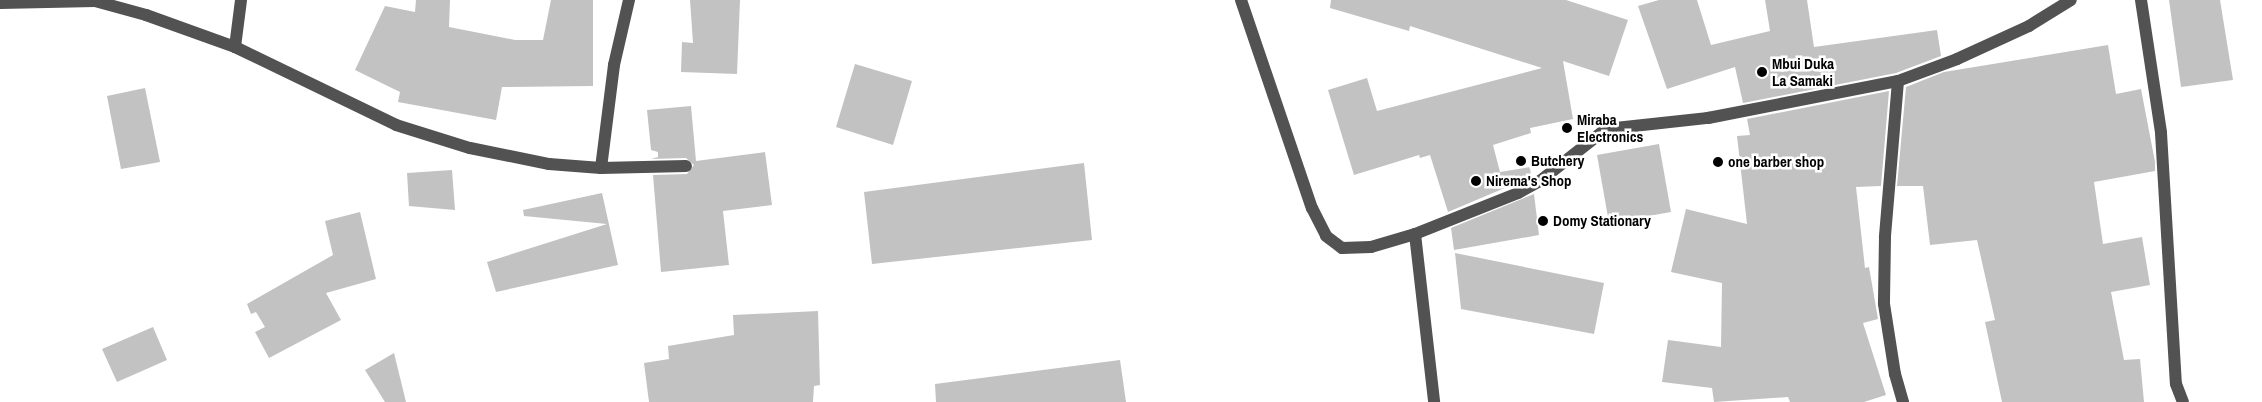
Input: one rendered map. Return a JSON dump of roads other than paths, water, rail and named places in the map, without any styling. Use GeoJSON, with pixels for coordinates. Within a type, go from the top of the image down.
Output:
{"type":"FeatureCollection","features":[{"type":"Feature","properties":{"kind":"street"},"geometry":{"type":"LineString","coordinates":[[235,47],[241,0]]}},
{"type":"Feature","properties":{"kind":"street"},"geometry":{"type":"LineString","coordinates":[[601,168],[614,65],[629,0]]}},
{"type":"Feature","properties":{"kind":"street"},"geometry":{"type":"LineString","coordinates":[[1241,0],[1312,208],[1326,236],[1342,248],[1371,247],[1415,234],[1532,185],[1606,129],[1708,118],[1898,81],[1950,62],[2029,26],[2071,0]]}},
{"type":"Feature","properties":{"kind":"street"},"geometry":{"type":"LineString","coordinates":[[2141,0],[2160,133],[2176,384],[2182,402]]}},
{"type":"Feature","properties":{"kind":"street"},"geometry":{"type":"LineString","coordinates":[[0,4],[95,1],[146,15],[235,47],[396,125],[479,150],[549,164],[601,168],[686,166]]}},
{"type":"Feature","properties":{"kind":"street"},"geometry":{"type":"LineString","coordinates":[[1898,81],[1885,237],[1884,304],[1895,374],[1903,402]]}},
{"type":"Feature","properties":{"kind":"street"},"geometry":{"type":"LineString","coordinates":[[1415,234],[1434,402]]}},
{"type":"Feature","properties":{"kind":"place","name":"Mbui Duka La Samaki"},"geometry":{"type":"Point","coordinates":[1762,72]}},
{"type":"Feature","properties":{"kind":"place","name":"Miraba Electronics"},"geometry":{"type":"Point","coordinates":[1567,128]}},
{"type":"Feature","properties":{"kind":"place","name":"Butchery"},"geometry":{"type":"Point","coordinates":[1521,161]}},
{"type":"Feature","properties":{"kind":"place","name":"one barber shop"},"geometry":{"type":"Point","coordinates":[1718,162]}},
{"type":"Feature","properties":{"kind":"place","name":"Nirema's Shop"},"geometry":{"type":"Point","coordinates":[1476,181]}},
{"type":"Feature","properties":{"kind":"place","name":"Domy Stationary"},"geometry":{"type":"Point","coordinates":[1543,221]}}]}
